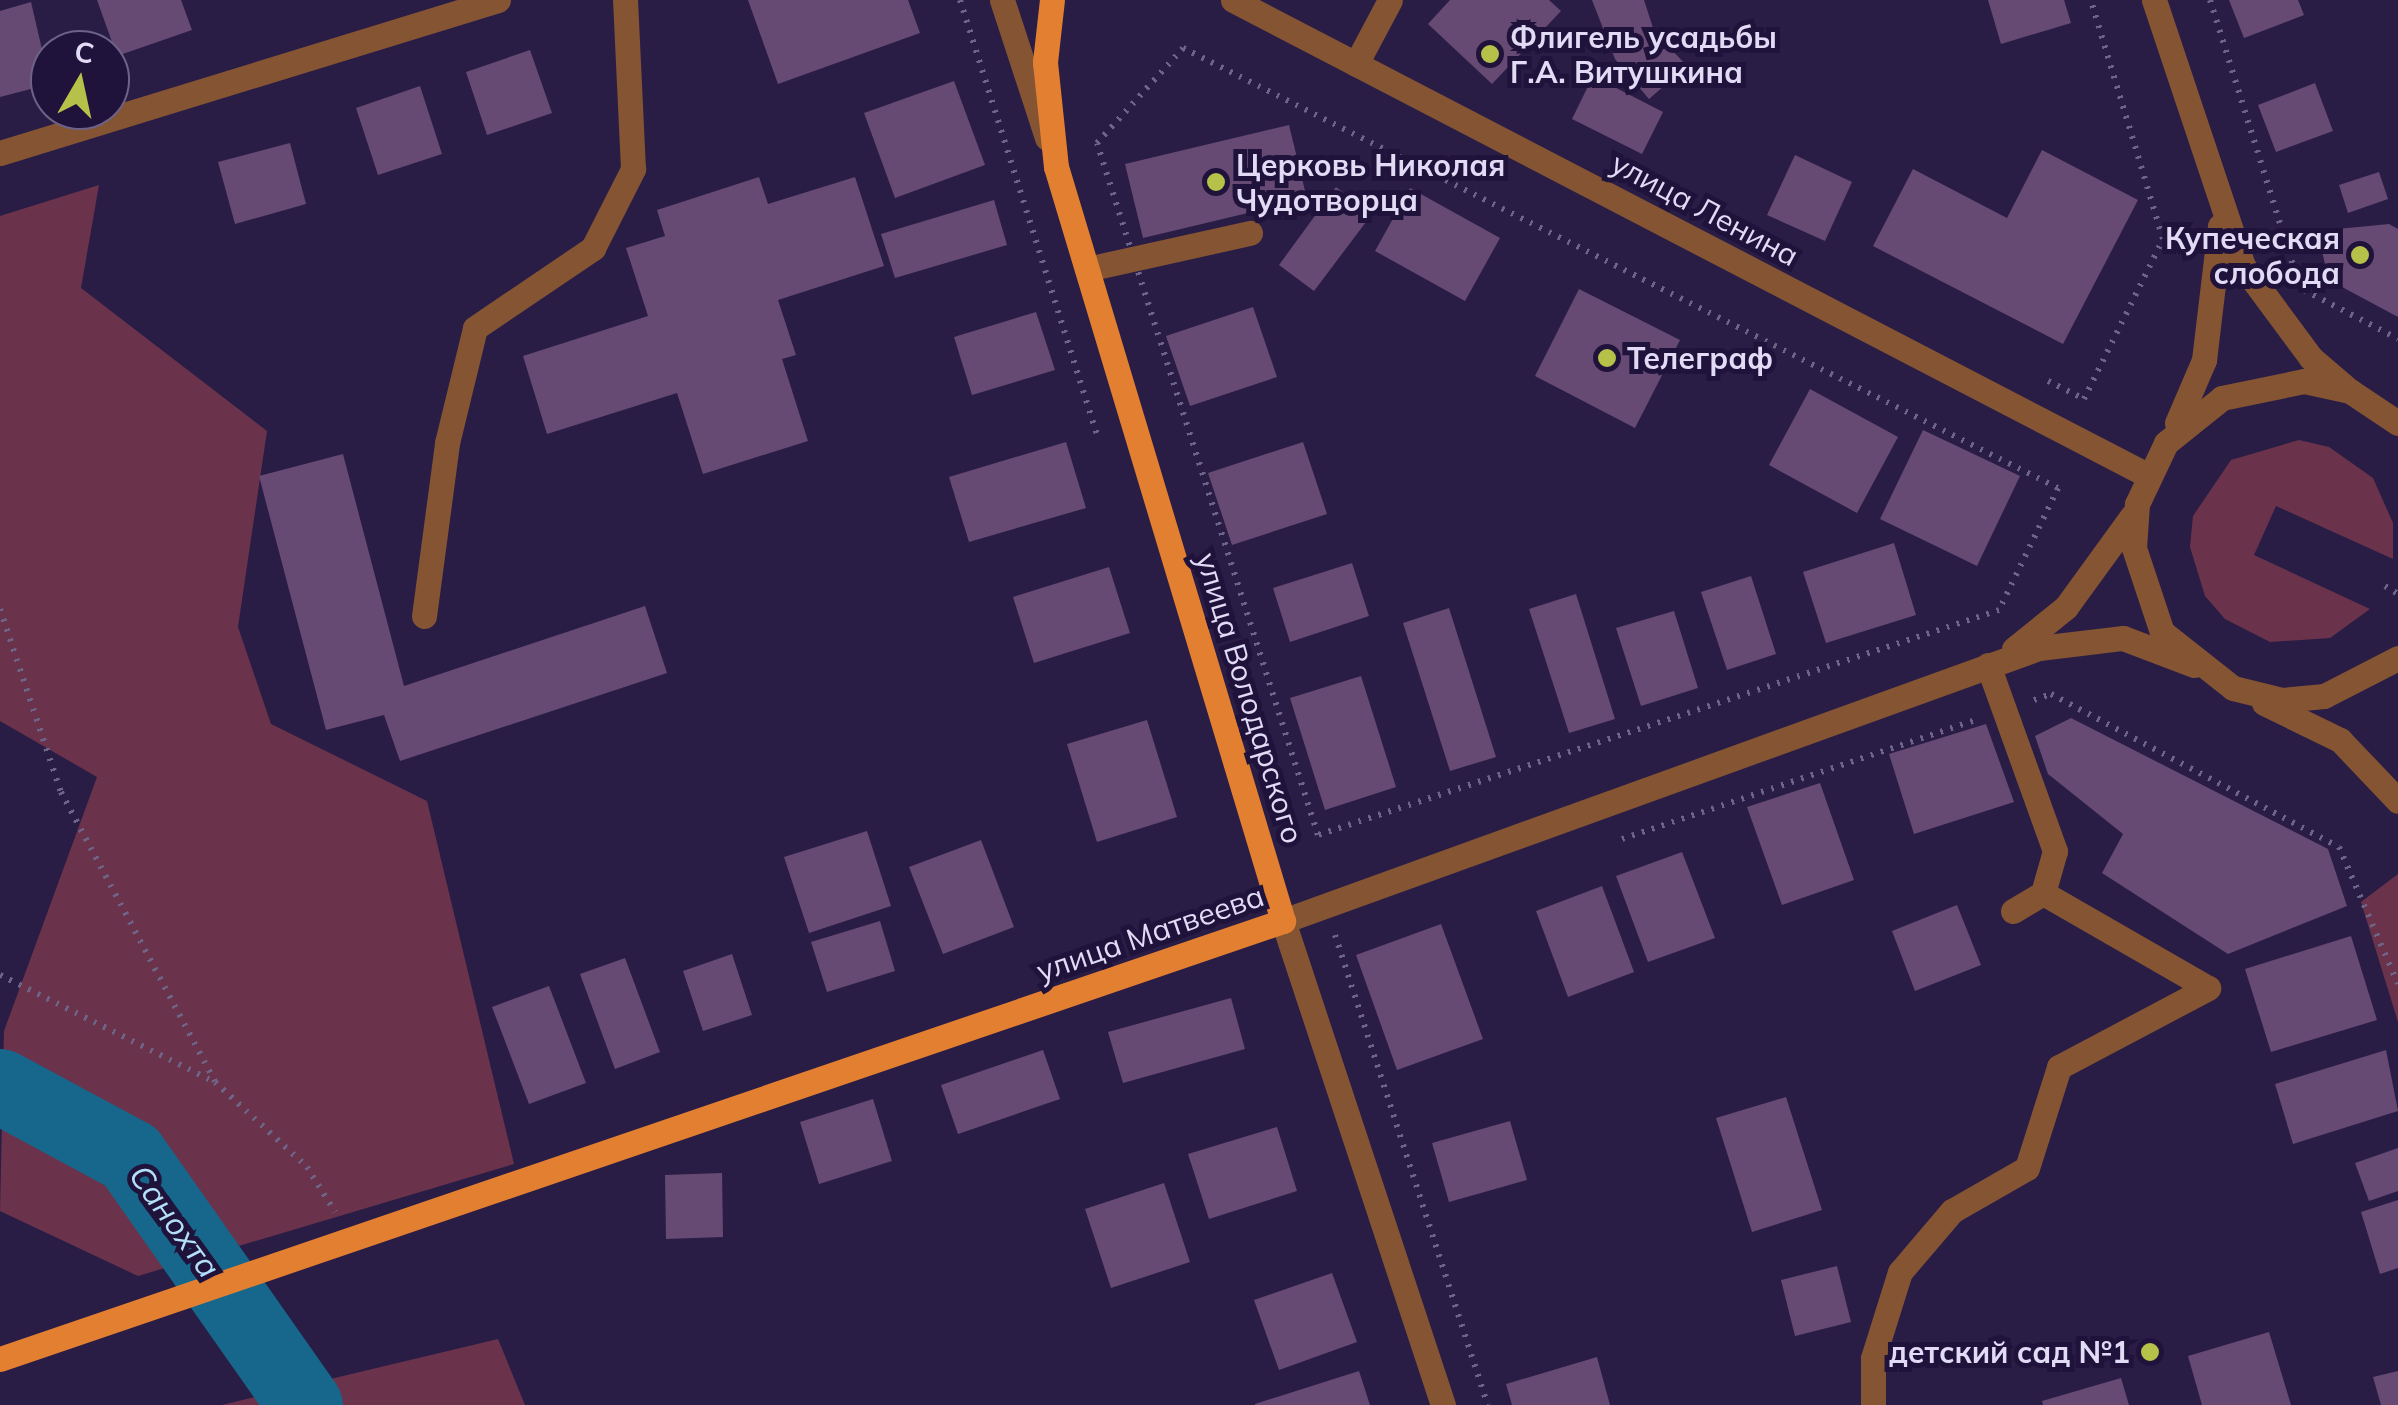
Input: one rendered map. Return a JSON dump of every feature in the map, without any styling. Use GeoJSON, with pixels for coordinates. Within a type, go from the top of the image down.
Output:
{"type":"FeatureCollection","features":[{"type":"Feature","properties":{"kind":"main road","name":"улица Володарского"},"geometry":{"type":"LineString","coordinates":[[1052,0],[1045,62],[1056,166],[1284,921]]}},
{"type":"Feature","properties":{"kind":"main road","name":"улица Матвеева"},"geometry":{"type":"LineString","coordinates":[[0,1359],[162,1309],[1284,921]]}},
{"type":"Feature","properties":{"kind":"street"},"geometry":{"type":"LineString","coordinates":[[0,153],[498,0]]}},
{"type":"Feature","properties":{"kind":"street"},"geometry":{"type":"LineString","coordinates":[[424,616],[447,443],[474,328],[593,248],[634,170],[625,0]]}},
{"type":"Feature","properties":{"kind":"street"},"geometry":{"type":"LineString","coordinates":[[1002,0],[1056,166]]}},
{"type":"Feature","properties":{"kind":"street","name":"улица Ленина"},"geometry":{"type":"LineString","coordinates":[[1232,0],[2148,475]]}},
{"type":"Feature","properties":{"kind":"street"},"geometry":{"type":"LineString","coordinates":[[1356,64],[1390,0]]}},
{"type":"Feature","properties":{"kind":"street"},"geometry":{"type":"LineString","coordinates":[[2154,0],[2217,201],[2264,302],[2350,392],[2394,417]]}},
{"type":"Feature","properties":{"kind":"street"},"geometry":{"type":"LineString","coordinates":[[1988,665],[2066,607],[2137,504],[2204,360],[2220,263],[2217,201]]}},
{"type":"Feature","properties":{"kind":"street"},"geometry":{"type":"LineString","coordinates":[[1087,269],[1250,233]]}},
{"type":"Feature","properties":{"kind":"street"},"geometry":{"type":"LineString","coordinates":[[2166,444],[2209,406],[2263,384],[2350,392]]}},
{"type":"Feature","properties":{"kind":"street"},"geometry":{"type":"LineString","coordinates":[[2137,504],[2142,591],[2194,665]]}},
{"type":"Feature","properties":{"kind":"street"},"geometry":{"type":"LineString","coordinates":[[1988,665],[2087,637],[2123,638],[2194,665],[2232,688],[2340,740],[2398,801]]}},
{"type":"Feature","properties":{"kind":"street"},"geometry":{"type":"LineString","coordinates":[[2232,688],[2282,700],[2324,696],[2398,658]]}},
{"type":"Feature","properties":{"kind":"street"},"geometry":{"type":"LineString","coordinates":[[1988,665],[2008,708],[2055,851],[2043,892],[2013,911]]}},
{"type":"Feature","properties":{"kind":"street","name":"улица Матвеева"},"geometry":{"type":"LineString","coordinates":[[1284,921],[1988,665]]}},
{"type":"Feature","properties":{"kind":"street"},"geometry":{"type":"LineString","coordinates":[[1873,1405],[1873,1358],[1900,1272],[1952,1212],[2027,1168],[2059,1067],[2208,988],[2043,892]]}},
{"type":"Feature","properties":{"kind":"street","name":"улица Володарского"},"geometry":{"type":"LineString","coordinates":[[1284,921],[1442,1405]]}},
{"type":"Feature","properties":{"kind":"path"},"geometry":{"type":"LineString","coordinates":[[2032,373],[2084,399],[2162,238],[2091,0]]}},
{"type":"Feature","properties":{"kind":"path"},"geometry":{"type":"LineString","coordinates":[[2210,0],[2300,288],[2398,339]]}},
{"type":"Feature","properties":{"kind":"path"},"geometry":{"type":"LineString","coordinates":[[1182,48],[2058,488],[1999,610],[1318,835],[1134,257],[1097,142],[1182,48]]}},
{"type":"Feature","properties":{"kind":"path"},"geometry":{"type":"LineString","coordinates":[[2385,586],[2398,594]]}},
{"type":"Feature","properties":{"kind":"path"},"geometry":{"type":"LineString","coordinates":[[0,610],[61,792],[214,1082]]}},
{"type":"Feature","properties":{"kind":"path"},"geometry":{"type":"LineString","coordinates":[[1613,842],[2051,694],[2340,847],[2398,984]]}},
{"type":"Feature","properties":{"kind":"path"},"geometry":{"type":"LineString","coordinates":[[1349,931],[1335,935],[1488,1405]]}},
{"type":"Feature","properties":{"kind":"path"},"geometry":{"type":"LineString","coordinates":[[0,975],[214,1082],[307,1167],[354,1243]]}},
{"type":"Feature","properties":{"kind":"shaded area"},"geometry":{"type":"Polygon","coordinates":[[[99,185],[81,288],[267,431],[238,627],[271,724],[427,801],[514,1164],[138,1276],[0,1211],[4,1031],[97,777],[0,721],[0,216],[99,185]]]}},
{"type":"Feature","properties":{"kind":"shaded area"},"geometry":{"type":"Polygon","coordinates":[[[2299,440],[2329,447],[2373,478],[2393,523],[2393,559],[2276,506],[2254,555],[2370,609],[2330,638],[2270,642],[2225,619],[2205,596],[2190,547],[2193,516],[2231,460],[2299,440]]]}},
{"type":"Feature","properties":{"kind":"shaded area"},"geometry":{"type":"Polygon","coordinates":[[[2398,874],[2398,1022],[2361,902],[2398,874]]]}},
{"type":"Feature","properties":{"kind":"shaded area"},"geometry":{"type":"Polygon","coordinates":[[[498,1339],[525,1405],[222,1405],[498,1339]]]}},
{"type":"Feature","properties":{"kind":"building"},"geometry":{"type":"Polygon","coordinates":[[[97,0],[181,0],[192,30],[130,51],[130,30],[108,30],[97,0]]]}},
{"type":"Feature","properties":{"kind":"building"},"geometry":{"type":"Polygon","coordinates":[[[748,0],[908,0],[920,33],[778,84],[748,0]]]}},
{"type":"Feature","properties":{"kind":"building","name":"Флигель усадьбы Г.А. Витушкина"},"geometry":{"type":"Polygon","coordinates":[[[1450,0],[1549,0],[1561,11],[1492,84],[1428,24],[1450,0]]]}},
{"type":"Feature","properties":{"kind":"building"},"geometry":{"type":"Polygon","coordinates":[[[1592,0],[1644,0],[1654,31],[1687,66],[1649,99],[1615,59],[1592,0]]]}},
{"type":"Feature","properties":{"kind":"building"},"geometry":{"type":"Polygon","coordinates":[[[1988,0],[2064,0],[2071,23],[2001,44],[1988,0]]]}},
{"type":"Feature","properties":{"kind":"building"},"geometry":{"type":"Polygon","coordinates":[[[2229,0],[2298,0],[2304,15],[2244,38],[2229,0]]]}},
{"type":"Feature","properties":{"kind":"building"},"geometry":{"type":"Polygon","coordinates":[[[31,2],[37,30],[30,30],[30,89],[0,97],[0,11],[31,2]]]}},
{"type":"Feature","properties":{"kind":"building"},"geometry":{"type":"Polygon","coordinates":[[[530,50],[552,113],[487,135],[466,72],[530,50]]]}},
{"type":"Feature","properties":{"kind":"building"},"geometry":{"type":"Polygon","coordinates":[[[1593,76],[1663,112],[1642,154],[1572,119],[1593,76]]]}},
{"type":"Feature","properties":{"kind":"building"},"geometry":{"type":"Polygon","coordinates":[[[954,81],[985,165],[895,198],[864,113],[954,81]]]}},
{"type":"Feature","properties":{"kind":"building"},"geometry":{"type":"Polygon","coordinates":[[[2315,83],[2333,131],[2276,152],[2258,105],[2315,83]]]}},
{"type":"Feature","properties":{"kind":"building"},"geometry":{"type":"Polygon","coordinates":[[[420,86],[442,154],[378,175],[356,108],[420,86]]]}},
{"type":"Feature","properties":{"kind":"building","name":"Церковь Николая Чудотворца"},"geometry":{"type":"Polygon","coordinates":[[[1289,125],[1307,199],[1143,238],[1125,164],[1289,125]]]}},
{"type":"Feature","properties":{"kind":"building"},"geometry":{"type":"Polygon","coordinates":[[[290,143],[306,204],[235,224],[218,162],[290,143]]]}},
{"type":"Feature","properties":{"kind":"building"},"geometry":{"type":"Polygon","coordinates":[[[2042,150],[2138,200],[2063,344],[1873,246],[1913,169],[2007,218],[2042,150]]]}},
{"type":"Feature","properties":{"kind":"building"},"geometry":{"type":"Polygon","coordinates":[[[1795,155],[1852,182],[1825,241],[1767,215],[1795,155]]]}},
{"type":"Feature","properties":{"kind":"building"},"geometry":{"type":"Polygon","coordinates":[[[2379,172],[2388,199],[2348,213],[2339,185],[2379,172]]]}},
{"type":"Feature","properties":{"kind":"building"},"geometry":{"type":"Polygon","coordinates":[[[759,177],[768,204],[855,177],[884,266],[778,300],[796,355],[782,359],[808,441],[703,474],[677,393],[547,434],[523,356],[648,316],[626,248],[665,236],[657,210],[759,177]]]}},
{"type":"Feature","properties":{"kind":"building"},"geometry":{"type":"Polygon","coordinates":[[[1336,187],[1372,214],[1314,291],[1279,265],[1336,187]]]}},
{"type":"Feature","properties":{"kind":"building"},"geometry":{"type":"Polygon","coordinates":[[[1410,188],[1500,238],[1465,301],[1375,251],[1410,188]]]}},
{"type":"Feature","properties":{"kind":"building"},"geometry":{"type":"Polygon","coordinates":[[[994,200],[1007,245],[895,278],[881,234],[994,200]]]}},
{"type":"Feature","properties":{"kind":"building","name":"Купеческая слобода"},"geometry":{"type":"Polygon","coordinates":[[[2389,224],[2398,229],[2398,317],[2329,280],[2317,231],[2389,224]]]}},
{"type":"Feature","properties":{"kind":"building","name":"Телеграф"},"geometry":{"type":"Polygon","coordinates":[[[1579,289],[1680,340],[1635,428],[1535,376],[1579,289]]]}},
{"type":"Feature","properties":{"kind":"building"},"geometry":{"type":"Polygon","coordinates":[[[1253,307],[1277,377],[1190,406],[1166,336],[1253,307]]]}},
{"type":"Feature","properties":{"kind":"building"},"geometry":{"type":"Polygon","coordinates":[[[1036,312],[1055,370],[972,395],[954,337],[1036,312]]]}},
{"type":"Feature","properties":{"kind":"building"},"geometry":{"type":"Polygon","coordinates":[[[1810,389],[1898,437],[1857,513],[1769,465],[1810,389]]]}},
{"type":"Feature","properties":{"kind":"building"},"geometry":{"type":"Polygon","coordinates":[[[1923,430],[2020,476],[1977,566],[1880,519],[1923,430]]]}},
{"type":"Feature","properties":{"kind":"building"},"geometry":{"type":"Polygon","coordinates":[[[1066,442],[1086,508],[969,542],[949,477],[1066,442]]]}},
{"type":"Feature","properties":{"kind":"building"},"geometry":{"type":"Polygon","coordinates":[[[1303,442],[1327,514],[1232,545],[1208,473],[1303,442]]]}},
{"type":"Feature","properties":{"kind":"building"},"geometry":{"type":"Polygon","coordinates":[[[343,454],[404,686],[645,606],[667,673],[400,761],[384,715],[326,730],[259,476],[343,454]]]}},
{"type":"Feature","properties":{"kind":"building"},"geometry":{"type":"Polygon","coordinates":[[[1894,543],[1916,615],[1826,643],[1803,572],[1894,543]]]}},
{"type":"Feature","properties":{"kind":"building"},"geometry":{"type":"Polygon","coordinates":[[[1352,563],[1369,616],[1290,642],[1273,588],[1352,563]]]}},
{"type":"Feature","properties":{"kind":"building"},"geometry":{"type":"Polygon","coordinates":[[[1109,567],[1130,633],[1034,663],[1013,597],[1109,567]]]}},
{"type":"Feature","properties":{"kind":"building"},"geometry":{"type":"Polygon","coordinates":[[[1751,576],[1776,654],[1727,670],[1701,592],[1751,576]]]}},
{"type":"Feature","properties":{"kind":"building"},"geometry":{"type":"Polygon","coordinates":[[[1576,594],[1615,719],[1569,733],[1529,609],[1576,594]]]}},
{"type":"Feature","properties":{"kind":"building"},"geometry":{"type":"Polygon","coordinates":[[[1449,608],[1496,757],[1450,771],[1403,623],[1449,608]]]}},
{"type":"Feature","properties":{"kind":"building"},"geometry":{"type":"Polygon","coordinates":[[[1674,611],[1698,688],[1641,706],[1616,628],[1674,611]]]}},
{"type":"Feature","properties":{"kind":"building"},"geometry":{"type":"Polygon","coordinates":[[[1361,676],[1396,787],[1325,810],[1290,698],[1361,676]]]}},
{"type":"Feature","properties":{"kind":"building"},"geometry":{"type":"Polygon","coordinates":[[[2071,718],[2328,849],[2347,906],[2228,954],[2102,873],[2123,834],[2048,774],[2035,736],[2071,718]]]}},
{"type":"Feature","properties":{"kind":"building"},"geometry":{"type":"Polygon","coordinates":[[[1147,720],[1177,817],[1097,842],[1067,744],[1147,720]]]}},
{"type":"Feature","properties":{"kind":"building"},"geometry":{"type":"Polygon","coordinates":[[[1986,724],[2014,802],[1914,834],[1889,754],[1986,724]]]}},
{"type":"Feature","properties":{"kind":"building"},"geometry":{"type":"Polygon","coordinates":[[[1820,783],[1854,880],[1782,905],[1747,807],[1820,783]]]}},
{"type":"Feature","properties":{"kind":"building"},"geometry":{"type":"Polygon","coordinates":[[[867,831],[891,906],[809,933],[784,857],[867,831]]]}},
{"type":"Feature","properties":{"kind":"building"},"geometry":{"type":"Polygon","coordinates":[[[981,840],[1014,927],[943,954],[909,867],[981,840]]]}},
{"type":"Feature","properties":{"kind":"building"},"geometry":{"type":"Polygon","coordinates":[[[1682,852],[1715,938],[1648,962],[1616,876],[1682,852]]]}},
{"type":"Feature","properties":{"kind":"building"},"geometry":{"type":"Polygon","coordinates":[[[1602,886],[1634,972],[1568,997],[1536,911],[1602,886]]]}},
{"type":"Feature","properties":{"kind":"building"},"geometry":{"type":"Polygon","coordinates":[[[1957,905],[1981,965],[1915,991],[1892,931],[1957,905]]]}},
{"type":"Feature","properties":{"kind":"building"},"geometry":{"type":"Polygon","coordinates":[[[880,921],[895,971],[827,992],[811,942],[880,921]]]}},
{"type":"Feature","properties":{"kind":"building"},"geometry":{"type":"Polygon","coordinates":[[[1441,924],[1483,1039],[1397,1070],[1356,955],[1441,924]]]}},
{"type":"Feature","properties":{"kind":"building"},"geometry":{"type":"Polygon","coordinates":[[[2351,936],[2377,1020],[2271,1052],[2245,969],[2351,936]]]}},
{"type":"Feature","properties":{"kind":"building"},"geometry":{"type":"Polygon","coordinates":[[[732,954],[752,1015],[703,1031],[683,971],[732,954]]]}},
{"type":"Feature","properties":{"kind":"building"},"geometry":{"type":"Polygon","coordinates":[[[625,958],[660,1052],[615,1069],[580,974],[625,958]]]}},
{"type":"Feature","properties":{"kind":"building"},"geometry":{"type":"Polygon","coordinates":[[[549,986],[586,1083],[529,1104],[492,1007],[549,986]]]}},
{"type":"Feature","properties":{"kind":"building"},"geometry":{"type":"Polygon","coordinates":[[[1231,998],[1245,1049],[1123,1083],[1108,1032],[1231,998]]]}},
{"type":"Feature","properties":{"kind":"building"},"geometry":{"type":"Polygon","coordinates":[[[1043,1050],[1060,1099],[958,1134],[941,1085],[1043,1050]]]}},
{"type":"Feature","properties":{"kind":"building"},"geometry":{"type":"Polygon","coordinates":[[[2386,1050],[2398,1111],[2293,1144],[2275,1084],[2386,1050]]]}},
{"type":"Feature","properties":{"kind":"building"},"geometry":{"type":"Polygon","coordinates":[[[1786,1097],[1822,1210],[1752,1232],[1716,1118],[1786,1097]]]}},
{"type":"Feature","properties":{"kind":"building"},"geometry":{"type":"Polygon","coordinates":[[[873,1099],[892,1161],[819,1184],[800,1122],[873,1099]]]}},
{"type":"Feature","properties":{"kind":"building"},"geometry":{"type":"Polygon","coordinates":[[[1510,1121],[1527,1180],[1449,1202],[1432,1143],[1510,1121]]]}},
{"type":"Feature","properties":{"kind":"building"},"geometry":{"type":"Polygon","coordinates":[[[1277,1127],[1297,1191],[1209,1219],[1188,1154],[1277,1127]]]}},
{"type":"Feature","properties":{"kind":"building"},"geometry":{"type":"Polygon","coordinates":[[[2398,1148],[2398,1191],[2369,1201],[2355,1163],[2398,1148]]]}},
{"type":"Feature","properties":{"kind":"building"},"geometry":{"type":"Polygon","coordinates":[[[722,1173],[723,1237],[666,1239],[665,1175],[722,1173]]]}},
{"type":"Feature","properties":{"kind":"building"},"geometry":{"type":"Polygon","coordinates":[[[1164,1183],[1190,1262],[1111,1288],[1085,1209],[1164,1183]]]}},
{"type":"Feature","properties":{"kind":"building"},"geometry":{"type":"Polygon","coordinates":[[[2398,1200],[2398,1268],[2380,1274],[2361,1212],[2398,1200]]]}},
{"type":"Feature","properties":{"kind":"building"},"geometry":{"type":"Polygon","coordinates":[[[1837,1266],[1851,1322],[1795,1336],[1781,1280],[1837,1266]]]}},
{"type":"Feature","properties":{"kind":"building"},"geometry":{"type":"Polygon","coordinates":[[[1332,1273],[1357,1342],[1279,1370],[1254,1300],[1332,1273]]]}},
{"type":"Feature","properties":{"kind":"building"},"geometry":{"type":"Polygon","coordinates":[[[2269,1332],[2291,1405],[2202,1405],[2188,1356],[2269,1332]]]}},
{"type":"Feature","properties":{"kind":"building"},"geometry":{"type":"Polygon","coordinates":[[[1597,1357],[1610,1405],[1512,1405],[1506,1384],[1597,1357]]]}},
{"type":"Feature","properties":{"kind":"building"},"geometry":{"type":"Polygon","coordinates":[[[1359,1371],[1370,1405],[1255,1405],[1255,1404],[1359,1371]]]}},
{"type":"Feature","properties":{"kind":"building"},"geometry":{"type":"Polygon","coordinates":[[[2398,1371],[2398,1405],[2381,1405],[2373,1377],[2398,1371]]]}},
{"type":"Feature","properties":{"kind":"building"},"geometry":{"type":"Polygon","coordinates":[[[2121,1378],[2129,1405],[2043,1405],[2042,1401],[2121,1378]]]}},
{"type":"Feature","properties":{"kind":"waterway","name":"Санохта"},"geometry":{"type":"LineString","coordinates":[[0,1086],[130,1156],[305,1405]]}},
{"type":"Feature","properties":{"kind":"place","name":"Флигель усадьбы Г.А. Витушкина"},"geometry":{"type":"Point","coordinates":[1490,54]}},
{"type":"Feature","properties":{"kind":"place","name":"Церковь Николая Чудотворца"},"geometry":{"type":"Point","coordinates":[1216,182]}},
{"type":"Feature","properties":{"kind":"place","name":"Купеческая слобода"},"geometry":{"type":"Point","coordinates":[2360,255]}},
{"type":"Feature","properties":{"kind":"place","name":"Телеграф"},"geometry":{"type":"Point","coordinates":[1607,358]}},
{"type":"Feature","properties":{"kind":"place","name":"детский сад №1"},"geometry":{"type":"Point","coordinates":[2150,1352]}}]}
